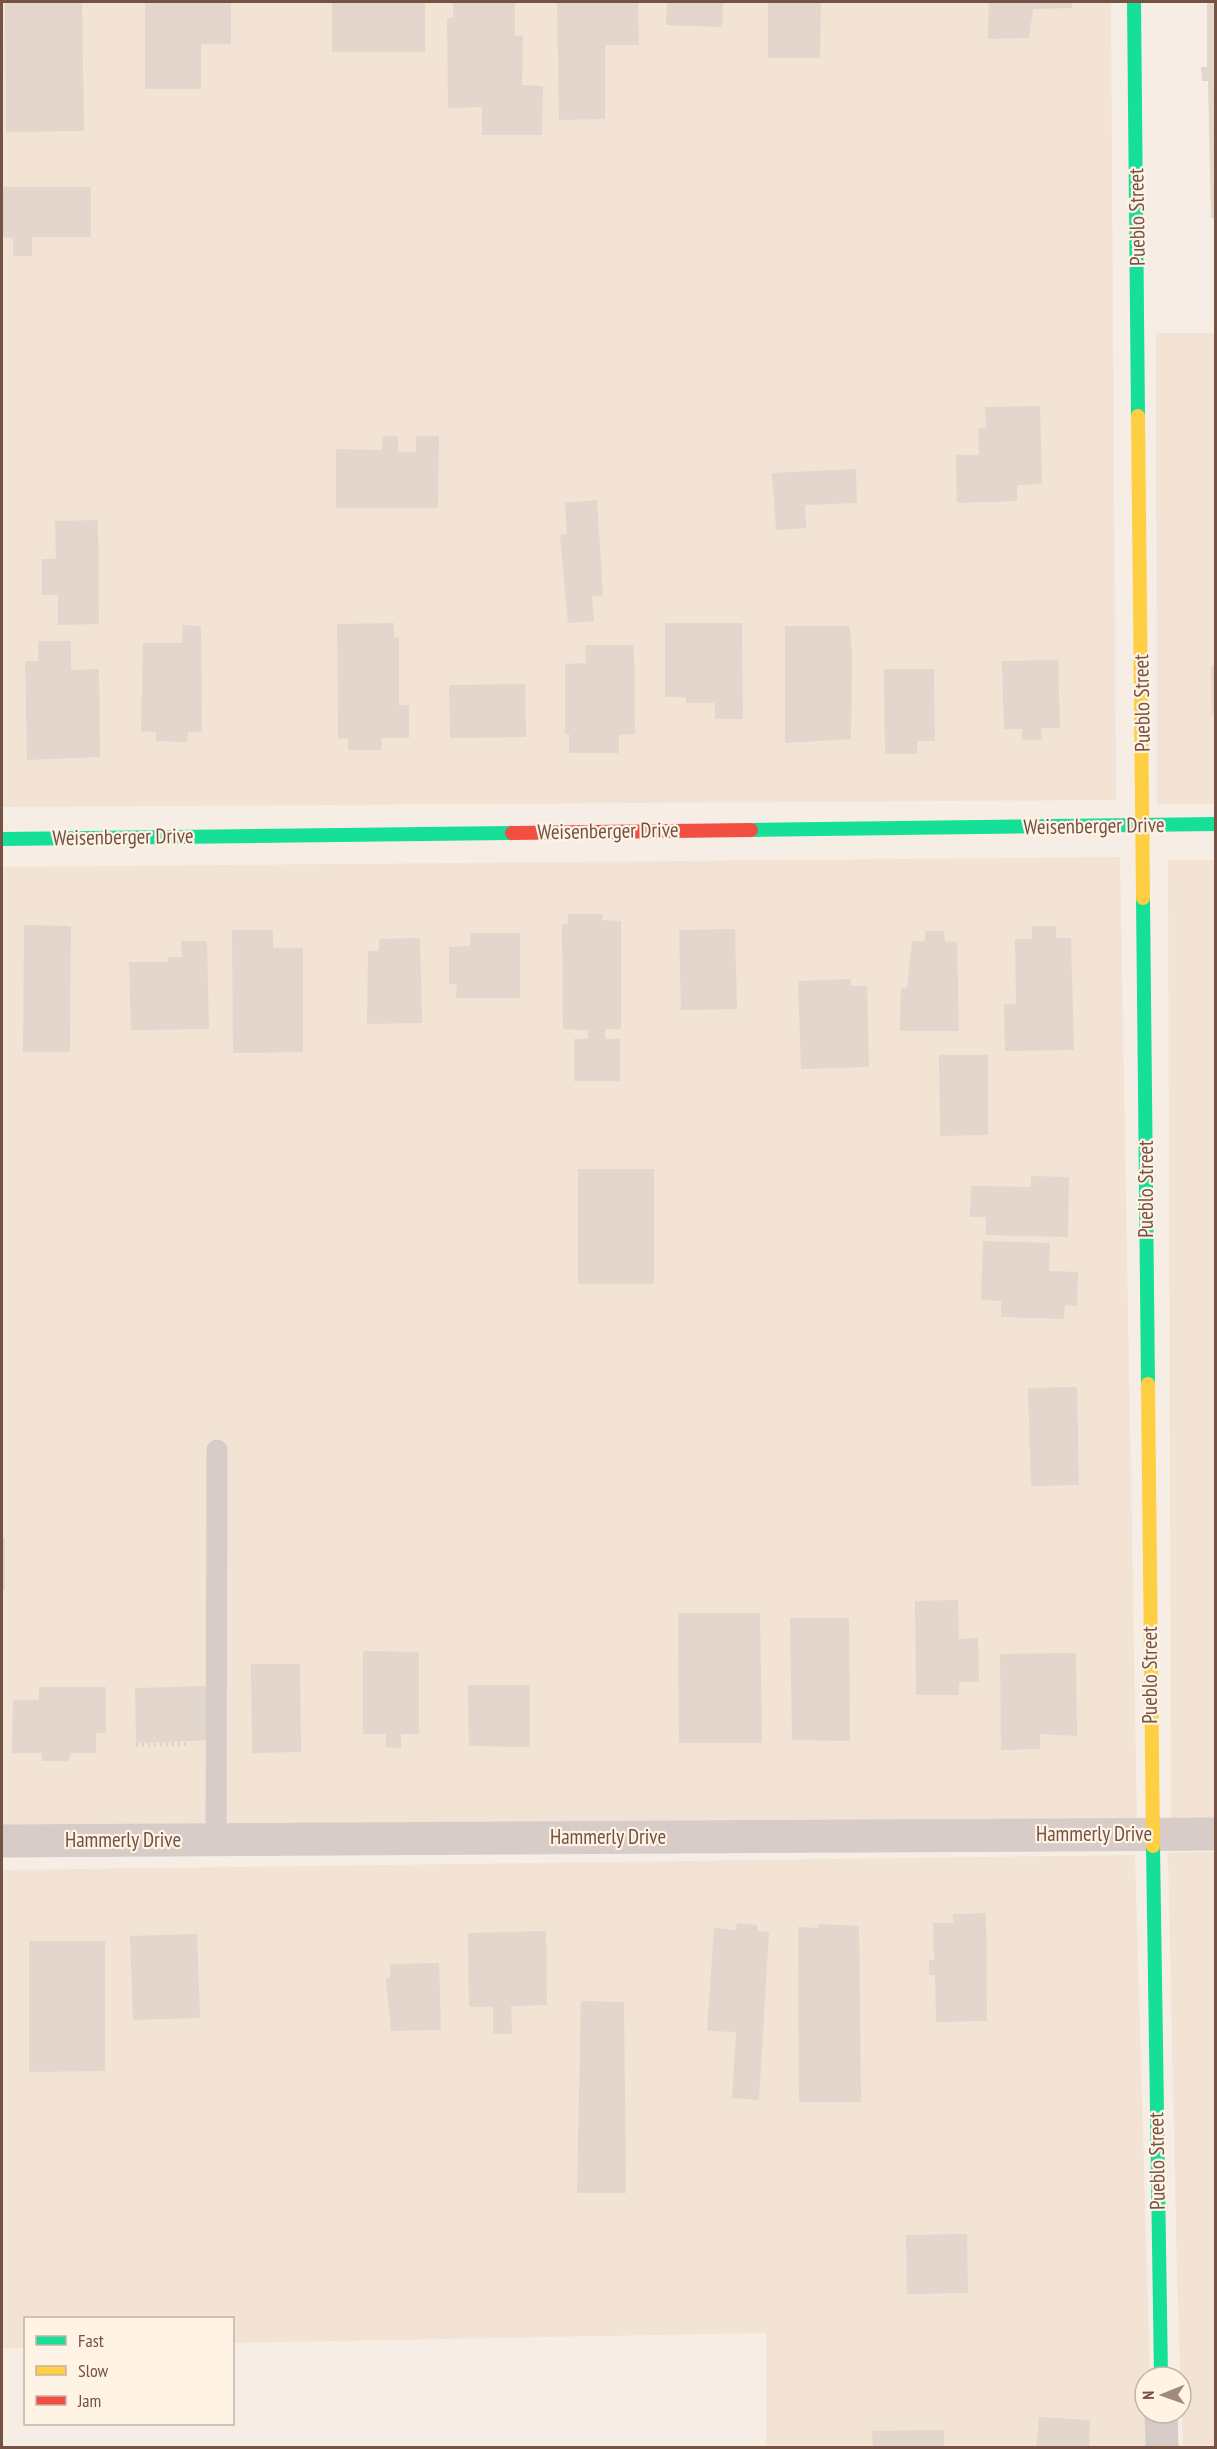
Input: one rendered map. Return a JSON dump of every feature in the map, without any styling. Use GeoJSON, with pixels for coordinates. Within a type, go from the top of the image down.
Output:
{"type":"FeatureCollection","features":[{"type":"Feature","properties":{"kind":"street","name":"Pueblo Street"},"geometry":{"type":"LineString","coordinates":[[1134,2],[1144,825],[1151,1834],[1161,2365]]}},
{"type":"Feature","properties":{"kind":"street","name":"Weisenberger Drive"},"geometry":{"type":"LineString","coordinates":[[2,839],[1215,824]]}},
{"type":"Feature","properties":{"kind":"street","name":"Hammerly Drive"},"geometry":{"type":"LineString","coordinates":[[2,1841],[1215,1834]]}},
{"type":"Feature","properties":{"kind":"street"},"geometry":{"type":"LineString","coordinates":[[1161,2425],[1162,2448]]}},
{"type":"Feature","properties":{"kind":"lane"},"geometry":{"type":"LineString","coordinates":[[216,1840],[217,1450]]}},
{"type":"Feature","properties":{"kind":"path"},"geometry":{"type":"LineString","coordinates":[[136,1745],[192,1744],[216,1750]]}},
{"type":"Feature","properties":{"kind":"shaded area"},"geometry":{"type":"Polygon","coordinates":[[[2,2],[1111,2],[1116,800],[2,807],[2,2]]]}},
{"type":"Feature","properties":{"kind":"shaded area"},"geometry":{"type":"Polygon","coordinates":[[[1156,333],[1215,333],[1215,804],[1157,804],[1156,333]]]}},
{"type":"Feature","properties":{"kind":"shaded area"},"geometry":{"type":"Polygon","coordinates":[[[1120,857],[1137,1822],[2,1831],[2,867],[1120,857]]]}},
{"type":"Feature","properties":{"kind":"shaded area"},"geometry":{"type":"Polygon","coordinates":[[[1168,860],[1215,860],[1215,1818],[1171,1818],[1168,860]]]}},
{"type":"Feature","properties":{"kind":"shaded area"},"geometry":{"type":"Polygon","coordinates":[[[1215,1852],[1215,2447],[1183,2447],[1182,2425],[1193,2425],[1193,2365],[1180,2365],[1168,1853],[1215,1852]]]}},
{"type":"Feature","properties":{"kind":"shaded area"},"geometry":{"type":"Polygon","coordinates":[[[1135,1855],[1150,2365],[1133,2365],[1133,2425],[1147,2425],[1151,2447],[766,2447],[766,2333],[234,2343],[234,2317],[24,2317],[24,2348],[2,2348],[2,1870],[1135,1855]]]}},
{"type":"Feature","properties":{"kind":"building"},"geometry":{"type":"Polygon","coordinates":[[[5,2],[82,2],[84,131],[6,132],[5,2]]]}},
{"type":"Feature","properties":{"kind":"building"},"geometry":{"type":"Polygon","coordinates":[[[145,2],[231,2],[231,44],[201,44],[201,89],[145,89],[145,2]]]}},
{"type":"Feature","properties":{"kind":"building"},"geometry":{"type":"Polygon","coordinates":[[[332,2],[425,2],[425,52],[332,52],[332,2]]]}},
{"type":"Feature","properties":{"kind":"building"},"geometry":{"type":"Polygon","coordinates":[[[453,2],[515,2],[515,36],[523,35],[522,85],[543,86],[542,135],[482,135],[482,107],[448,108],[447,18],[453,18],[453,2]]]}},
{"type":"Feature","properties":{"kind":"building"},"geometry":{"type":"Polygon","coordinates":[[[557,2],[638,2],[639,45],[605,45],[605,119],[559,120],[557,2]]]}},
{"type":"Feature","properties":{"kind":"building"},"geometry":{"type":"Polygon","coordinates":[[[667,2],[723,2],[722,27],[666,25],[667,2]]]}},
{"type":"Feature","properties":{"kind":"building"},"geometry":{"type":"Polygon","coordinates":[[[768,2],[821,2],[820,58],[768,58],[768,2]]]}},
{"type":"Feature","properties":{"kind":"building"},"geometry":{"type":"Polygon","coordinates":[[[989,2],[1072,2],[1072,8],[1033,9],[1029,38],[988,39],[989,2]]]}},
{"type":"Feature","properties":{"kind":"building"},"geometry":{"type":"Polygon","coordinates":[[[1207,2],[1216,2],[1216,218],[1211,218],[1208,81],[1202,81],[1201,67],[1207,67],[1207,2]]]}},
{"type":"Feature","properties":{"kind":"building"},"geometry":{"type":"Polygon","coordinates":[[[2,187],[91,187],[91,237],[32,237],[32,256],[13,256],[13,238],[2,237],[2,187]]]}},
{"type":"Feature","properties":{"kind":"building"},"geometry":{"type":"Polygon","coordinates":[[[1040,406],[1042,484],[1017,485],[1017,501],[957,503],[956,455],[979,455],[978,428],[986,428],[985,407],[1040,406]]]}},
{"type":"Feature","properties":{"kind":"building"},"geometry":{"type":"Polygon","coordinates":[[[383,436],[398,436],[398,452],[416,452],[416,436],[439,436],[438,508],[336,508],[336,449],[382,450],[383,436]]]}},
{"type":"Feature","properties":{"kind":"building"},"geometry":{"type":"Polygon","coordinates":[[[856,469],[857,503],[805,505],[806,528],[776,530],[772,473],[856,469]]]}},
{"type":"Feature","properties":{"kind":"building"},"geometry":{"type":"Polygon","coordinates":[[[597,500],[603,595],[592,596],[594,621],[568,623],[560,535],[567,534],[565,503],[597,500]]]}},
{"type":"Feature","properties":{"kind":"building"},"geometry":{"type":"Polygon","coordinates":[[[98,520],[99,624],[58,625],[58,595],[42,595],[42,559],[56,559],[55,521],[98,520]]]}},
{"type":"Feature","properties":{"kind":"building"},"geometry":{"type":"Polygon","coordinates":[[[394,623],[394,638],[399,637],[399,705],[409,705],[409,738],[381,738],[382,750],[348,750],[348,739],[338,738],[337,624],[394,623]]]}},
{"type":"Feature","properties":{"kind":"building"},"geometry":{"type":"Polygon","coordinates":[[[665,623],[742,623],[743,719],[715,719],[715,703],[686,703],[686,697],[665,697],[665,623]]]}},
{"type":"Feature","properties":{"kind":"building"},"geometry":{"type":"Polygon","coordinates":[[[183,625],[201,626],[202,732],[188,732],[187,742],[156,741],[156,732],[141,731],[143,643],[182,643],[183,625]]]}},
{"type":"Feature","properties":{"kind":"building"},"geometry":{"type":"Polygon","coordinates":[[[785,626],[849,626],[852,651],[851,739],[785,743],[785,626]]]}},
{"type":"Feature","properties":{"kind":"building"},"geometry":{"type":"Polygon","coordinates":[[[38,641],[71,641],[71,670],[99,669],[100,757],[27,760],[25,661],[38,661],[38,641]]]}},
{"type":"Feature","properties":{"kind":"building"},"geometry":{"type":"Polygon","coordinates":[[[585,645],[634,645],[635,734],[619,735],[619,753],[569,753],[569,734],[565,734],[565,664],[586,663],[585,645]]]}},
{"type":"Feature","properties":{"kind":"building"},"geometry":{"type":"Polygon","coordinates":[[[1058,660],[1060,728],[1041,728],[1042,740],[1022,740],[1022,729],[1004,729],[1002,661],[1058,660]]]}},
{"type":"Feature","properties":{"kind":"building"},"geometry":{"type":"Polygon","coordinates":[[[1211,665],[1216,665],[1216,713],[1212,714],[1211,665]]]}},
{"type":"Feature","properties":{"kind":"building"},"geometry":{"type":"Polygon","coordinates":[[[884,669],[934,669],[935,741],[917,741],[917,754],[885,754],[884,669]]]}},
{"type":"Feature","properties":{"kind":"building"},"geometry":{"type":"Polygon","coordinates":[[[525,684],[526,737],[450,738],[449,685],[525,684]]]}},
{"type":"Feature","properties":{"kind":"building"},"geometry":{"type":"Polygon","coordinates":[[[568,914],[603,914],[602,920],[621,921],[621,1029],[605,1029],[605,1039],[620,1039],[620,1081],[574,1081],[574,1039],[588,1039],[588,1030],[563,1029],[562,924],[568,924],[568,914]]]}},
{"type":"Feature","properties":{"kind":"building"},"geometry":{"type":"Polygon","coordinates":[[[24,925],[71,926],[70,1052],[23,1052],[24,925]]]}},
{"type":"Feature","properties":{"kind":"building"},"geometry":{"type":"Polygon","coordinates":[[[1032,926],[1056,926],[1056,938],[1071,938],[1074,1050],[1005,1051],[1004,1004],[1016,1004],[1015,939],[1032,939],[1032,926]]]}},
{"type":"Feature","properties":{"kind":"building"},"geometry":{"type":"Polygon","coordinates":[[[735,929],[737,1009],[681,1010],[679,930],[735,929]]]}},
{"type":"Feature","properties":{"kind":"building"},"geometry":{"type":"Polygon","coordinates":[[[232,930],[273,930],[273,948],[303,948],[303,1052],[233,1053],[232,930]]]}},
{"type":"Feature","properties":{"kind":"building"},"geometry":{"type":"Polygon","coordinates":[[[925,931],[944,931],[945,941],[957,942],[959,1031],[900,1031],[901,988],[907,988],[912,941],[925,941],[925,931]]]}},
{"type":"Feature","properties":{"kind":"building"},"geometry":{"type":"Polygon","coordinates":[[[470,933],[520,933],[520,998],[456,998],[457,984],[449,984],[449,947],[470,946],[470,933]]]}},
{"type":"Feature","properties":{"kind":"building"},"geometry":{"type":"Polygon","coordinates":[[[420,938],[422,1023],[367,1024],[368,951],[379,951],[379,939],[420,938]]]}},
{"type":"Feature","properties":{"kind":"building"},"geometry":{"type":"Polygon","coordinates":[[[181,941],[207,941],[209,1029],[131,1030],[129,962],[168,962],[168,957],[182,957],[181,941]]]}},
{"type":"Feature","properties":{"kind":"building"},"geometry":{"type":"Polygon","coordinates":[[[851,979],[851,986],[867,986],[869,1067],[801,1069],[798,981],[851,979]]]}},
{"type":"Feature","properties":{"kind":"building"},"geometry":{"type":"Polygon","coordinates":[[[939,1055],[988,1055],[988,1135],[940,1136],[939,1055]]]}},
{"type":"Feature","properties":{"kind":"building"},"geometry":{"type":"Polygon","coordinates":[[[578,1169],[654,1169],[654,1284],[578,1284],[578,1169]]]}},
{"type":"Feature","properties":{"kind":"building"},"geometry":{"type":"Polygon","coordinates":[[[1031,1176],[1069,1177],[1068,1237],[986,1235],[986,1217],[970,1217],[971,1186],[1031,1187],[1031,1176]]]}},
{"type":"Feature","properties":{"kind":"building"},"geometry":{"type":"Polygon","coordinates":[[[983,1241],[1050,1243],[1049,1271],[1078,1272],[1077,1306],[1065,1305],[1064,1319],[1001,1317],[1001,1301],[981,1300],[983,1241]]]}},
{"type":"Feature","properties":{"kind":"building"},"geometry":{"type":"Polygon","coordinates":[[[1077,1387],[1079,1485],[1031,1486],[1028,1388],[1077,1387]]]}},
{"type":"Feature","properties":{"kind":"building"},"geometry":{"type":"Polygon","coordinates":[[[2,1538],[5,1538],[5,1590],[2,1590],[2,1538]]]}},
{"type":"Feature","properties":{"kind":"building"},"geometry":{"type":"Polygon","coordinates":[[[958,1600],[959,1639],[978,1638],[979,1682],[959,1682],[959,1695],[916,1695],[915,1601],[958,1600]]]}},
{"type":"Feature","properties":{"kind":"building"},"geometry":{"type":"Polygon","coordinates":[[[678,1613],[760,1613],[762,1743],[679,1743],[678,1613]]]}},
{"type":"Feature","properties":{"kind":"building"},"geometry":{"type":"Polygon","coordinates":[[[790,1618],[849,1618],[850,1741],[792,1740],[790,1618]]]}},
{"type":"Feature","properties":{"kind":"building"},"geometry":{"type":"Polygon","coordinates":[[[363,1651],[419,1652],[419,1734],[401,1734],[401,1748],[386,1747],[386,1734],[363,1734],[363,1651]]]}},
{"type":"Feature","properties":{"kind":"building"},"geometry":{"type":"Polygon","coordinates":[[[1076,1653],[1077,1736],[1040,1734],[1040,1749],[1001,1750],[1000,1654],[1076,1653]]]}},
{"type":"Feature","properties":{"kind":"building"},"geometry":{"type":"Polygon","coordinates":[[[251,1664],[300,1664],[301,1752],[252,1753],[251,1664]]]}},
{"type":"Feature","properties":{"kind":"building"},"geometry":{"type":"Polygon","coordinates":[[[468,1685],[530,1685],[530,1747],[469,1746],[468,1685]]]}},
{"type":"Feature","properties":{"kind":"building"},"geometry":{"type":"Polygon","coordinates":[[[211,1686],[213,1740],[136,1743],[135,1688],[211,1686]]]}},
{"type":"Feature","properties":{"kind":"building"},"geometry":{"type":"Polygon","coordinates":[[[39,1687],[106,1687],[106,1733],[96,1733],[96,1753],[70,1753],[69,1761],[42,1761],[42,1753],[12,1753],[13,1700],[39,1700],[39,1687]]]}},
{"type":"Feature","properties":{"kind":"building"},"geometry":{"type":"Polygon","coordinates":[[[986,1913],[987,2021],[936,2022],[935,1975],[929,1975],[929,1960],[934,1960],[933,1923],[953,1923],[953,1914],[986,1913]]]}},
{"type":"Feature","properties":{"kind":"building"},"geometry":{"type":"Polygon","coordinates":[[[737,1923],[757,1925],[757,1931],[769,1932],[759,2100],[732,2098],[736,2032],[707,2031],[714,1928],[736,1930],[737,1923]]]}},
{"type":"Feature","properties":{"kind":"building"},"geometry":{"type":"Polygon","coordinates":[[[818,1924],[859,1926],[861,2102],[799,2102],[798,1927],[818,1928],[818,1924]]]}},
{"type":"Feature","properties":{"kind":"building"},"geometry":{"type":"Polygon","coordinates":[[[546,1931],[547,2005],[511,2006],[512,2034],[493,2034],[493,2007],[469,2007],[468,1933],[546,1931]]]}},
{"type":"Feature","properties":{"kind":"building"},"geometry":{"type":"Polygon","coordinates":[[[197,1934],[200,2018],[133,2020],[130,1936],[197,1934]]]}},
{"type":"Feature","properties":{"kind":"building"},"geometry":{"type":"Polygon","coordinates":[[[29,1941],[105,1941],[105,2071],[29,2072],[29,1941]]]}},
{"type":"Feature","properties":{"kind":"building"},"geometry":{"type":"Polygon","coordinates":[[[439,1963],[441,2030],[391,2031],[386,1978],[390,1978],[390,1964],[439,1963]]]}},
{"type":"Feature","properties":{"kind":"building"},"geometry":{"type":"Polygon","coordinates":[[[581,2001],[624,2002],[626,2193],[577,2193],[581,2001]]]}},
{"type":"Feature","properties":{"kind":"building"},"geometry":{"type":"Polygon","coordinates":[[[967,2234],[968,2293],[907,2294],[906,2235],[967,2234]]]}},
{"type":"Feature","properties":{"kind":"building"},"geometry":{"type":"Polygon","coordinates":[[[1039,2417],[1090,2420],[1089,2448],[1036,2448],[1039,2417]]]}},
{"type":"Feature","properties":{"kind":"building"},"geometry":{"type":"Polygon","coordinates":[[[944,2430],[944,2448],[873,2448],[872,2431],[944,2430]]]}},
{"type":"Feature","properties":{"kind":"traffic: fast"},"geometry":{"type":"LineString","coordinates":[[1134,2],[1138,416]]}},
{"type":"Feature","properties":{"kind":"traffic: fast"},"geometry":{"type":"LineString","coordinates":[[751,830],[1216,824]]}},
{"type":"Feature","properties":{"kind":"traffic: fast"},"geometry":{"type":"LineString","coordinates":[[2,839],[512,833]]}},
{"type":"Feature","properties":{"kind":"traffic: fast"},"geometry":{"type":"LineString","coordinates":[[1143,898],[1148,1384]]}},
{"type":"Feature","properties":{"kind":"traffic: fast"},"geometry":{"type":"LineString","coordinates":[[1153,1846],[1161,2365]]}},
{"type":"Feature","properties":{"kind":"traffic: slow"},"geometry":{"type":"LineString","coordinates":[[1138,416],[1143,898]]}},
{"type":"Feature","properties":{"kind":"traffic: slow"},"geometry":{"type":"LineString","coordinates":[[1148,1384],[1153,1846]]}},
{"type":"Feature","properties":{"kind":"traffic: jam"},"geometry":{"type":"LineString","coordinates":[[512,833],[751,830]]}}]}
